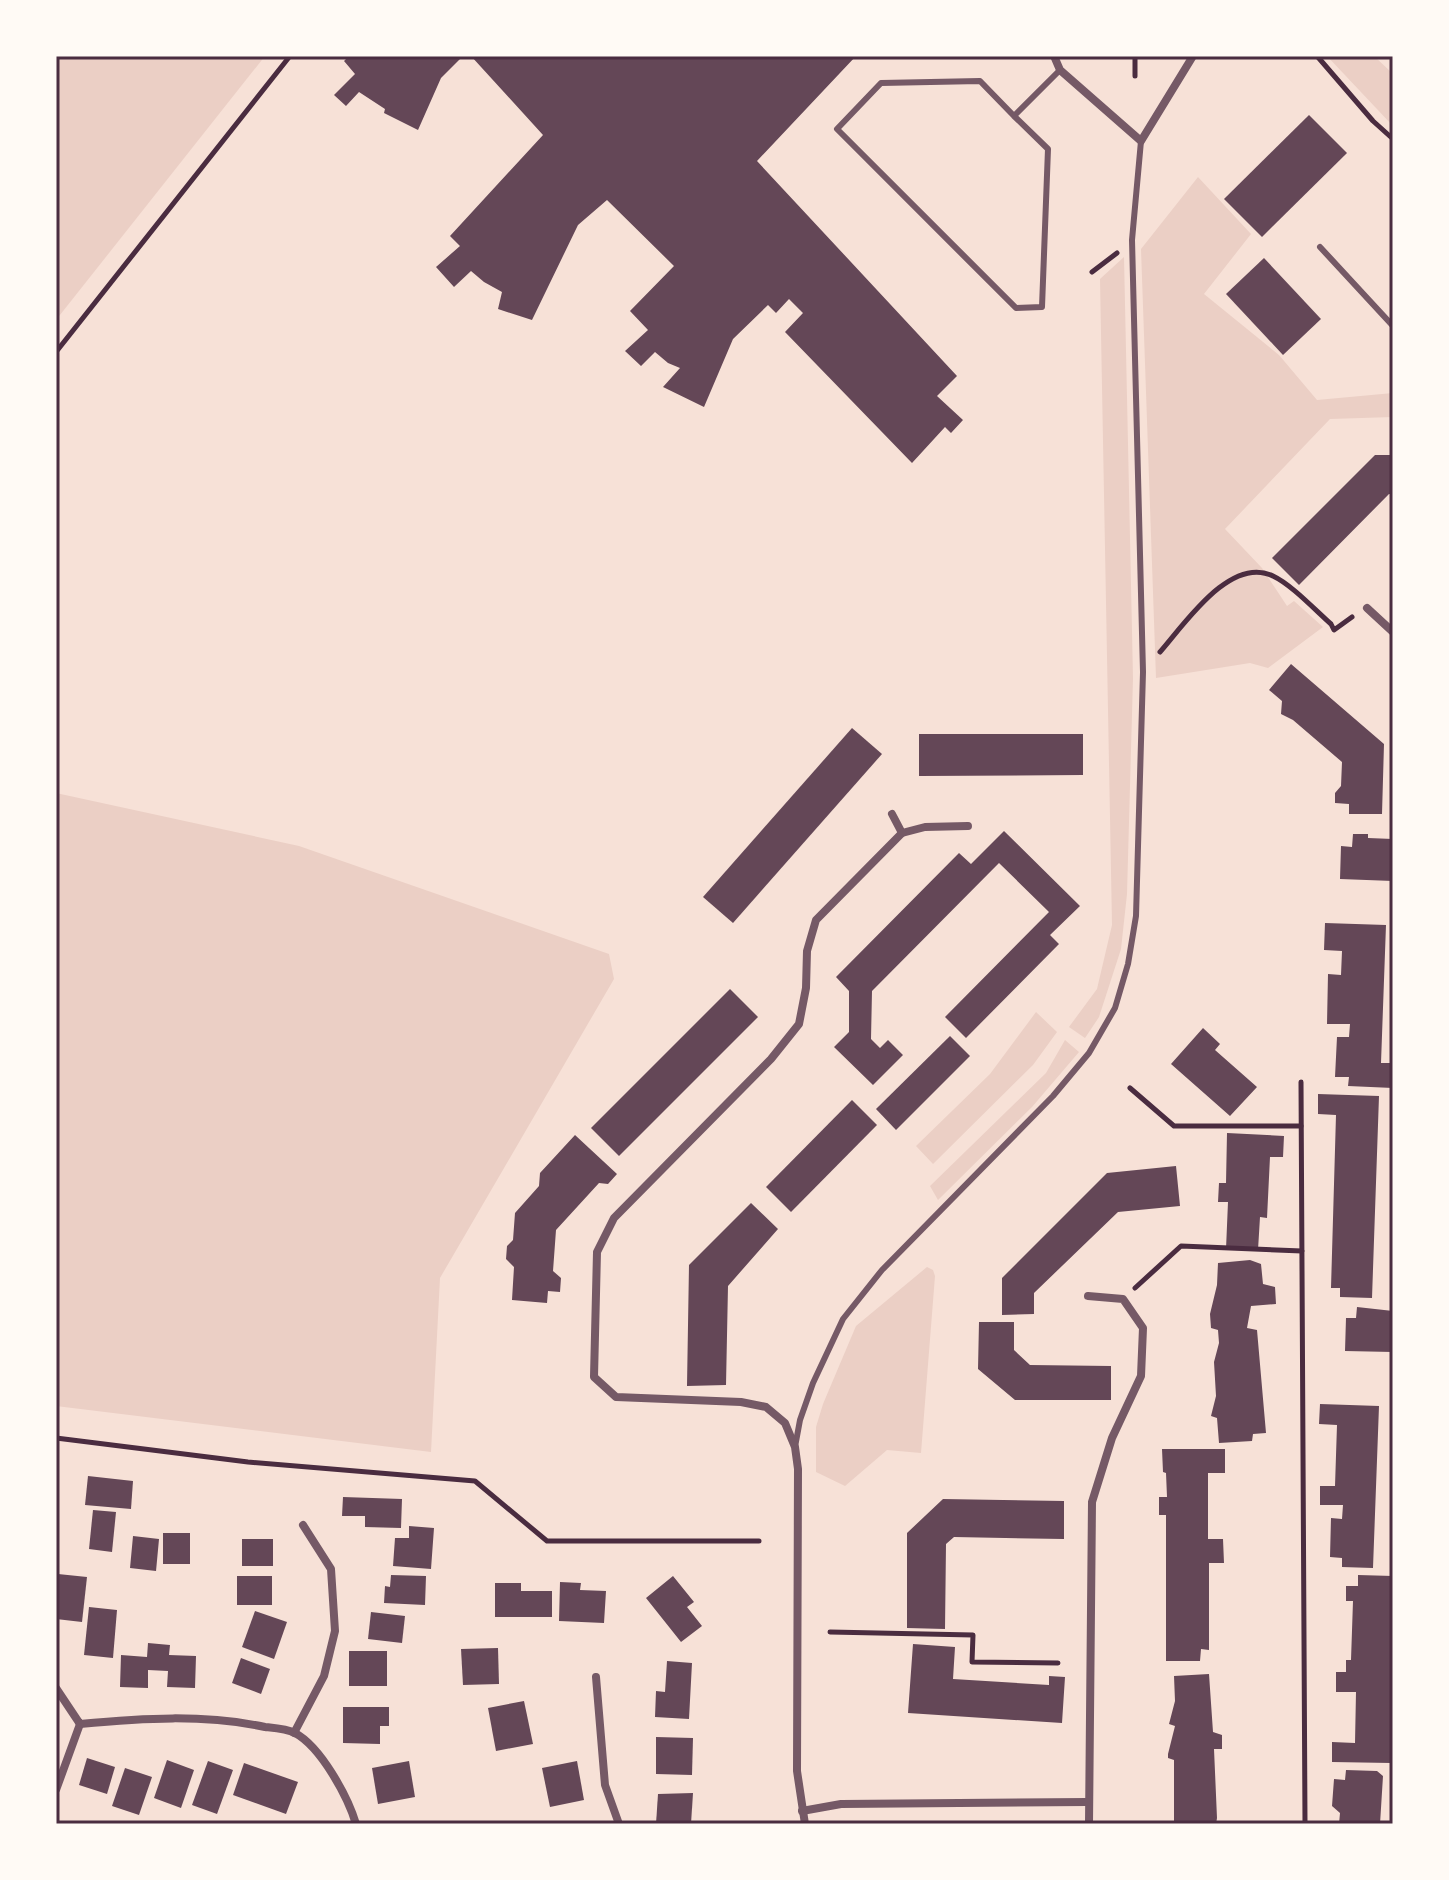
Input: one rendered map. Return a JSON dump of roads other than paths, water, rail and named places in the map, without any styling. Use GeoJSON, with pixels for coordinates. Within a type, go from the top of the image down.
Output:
{"type":"FeatureCollection","features":[{"type":"Feature","properties":{"kind":"street"},"geometry":{"type":"LineString","coordinates":[[1054,56],[1060,70],[1141,141],[1193,56]]}},
{"type":"Feature","properties":{"kind":"street"},"geometry":{"type":"LineString","coordinates":[[1367,608],[1393,632]]}},
{"type":"Feature","properties":{"kind":"street"},"geometry":{"type":"LineString","coordinates":[[892,814],[902,833]]}},
{"type":"Feature","properties":{"kind":"street"},"geometry":{"type":"LineString","coordinates":[[805,1824],[797,1771],[798,1469],[795,1447],[785,1423],[766,1407],[727,1401],[616,1397],[594,1377],[597,1252],[614,1218],[771,1059],[799,1024],[806,988],[807,951],[816,920],[902,833],[925,827],[968,826]]}},
{"type":"Feature","properties":{"kind":"street"},"geometry":{"type":"LineString","coordinates":[[1088,1296],[1123,1299],[1143,1328],[1141,1376],[1112,1438],[1092,1502],[1089,1824]]}},
{"type":"Feature","properties":{"kind":"street"},"geometry":{"type":"LineString","coordinates":[[294,1733],[324,1676],[335,1631],[331,1569],[303,1525]]}},
{"type":"Feature","properties":{"kind":"street"},"geometry":{"type":"LineString","coordinates":[[596,1677],[605,1785],[619,1824]]}},
{"type":"Feature","properties":{"kind":"street"},"geometry":{"type":"LineString","coordinates":[[56,1688],[80,1724]]}},
{"type":"Feature","properties":{"kind":"street"},"geometry":{"type":"LineString","coordinates":[[80,1724],[144,1718],[236,1721],[294,1733],[318,1754],[351,1806],[356,1824]]}},
{"type":"Feature","properties":{"kind":"street"},"geometry":{"type":"LineString","coordinates":[[56,1790],[80,1724]]}},
{"type":"Feature","properties":{"kind":"street"},"geometry":{"type":"LineString","coordinates":[[802,1811],[841,1804],[1087,1802]]}},
{"type":"Feature","properties":{"kind":"lane"},"geometry":{"type":"LineString","coordinates":[[1014,116],[1060,70]]}},
{"type":"Feature","properties":{"kind":"lane"},"geometry":{"type":"LineString","coordinates":[[980,81],[1014,116],[1048,149],[1042,307],[1016,308],[837,129],[881,83],[980,81]]}},
{"type":"Feature","properties":{"kind":"lane"},"geometry":{"type":"LineString","coordinates":[[795,1447],[800,1420],[813,1383],[843,1319],[882,1270],[1053,1096],[1089,1053],[1115,1008],[1128,964],[1136,916],[1143,672],[1132,240],[1141,141]]}},
{"type":"Feature","properties":{"kind":"lane"},"geometry":{"type":"LineString","coordinates":[[1320,247],[1393,326]]}}]}
